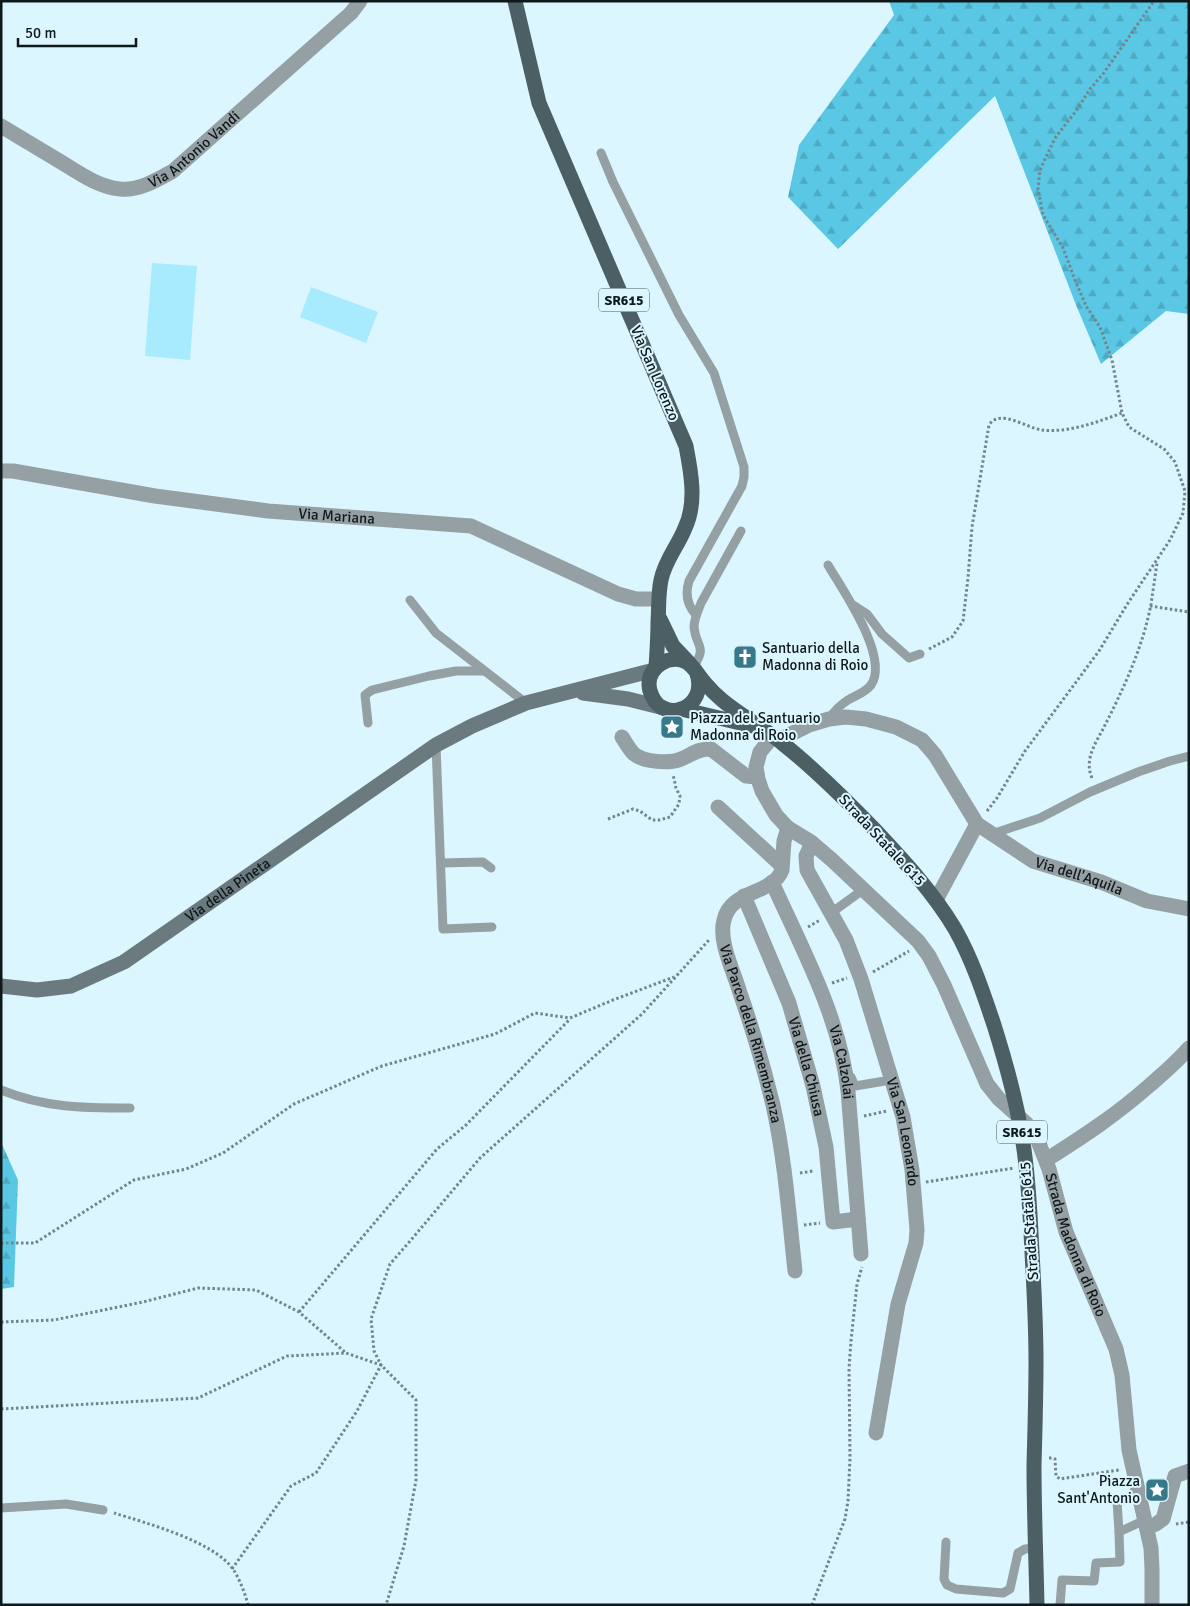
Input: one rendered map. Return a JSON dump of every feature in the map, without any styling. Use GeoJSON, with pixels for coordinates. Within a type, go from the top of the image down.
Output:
{"type":"FeatureCollection","features":[{"type":"Feature","properties":{"kind":"main road","name":"Via San Lorenzo"},"geometry":{"type":"LineString","coordinates":[[515,1],[539,104],[686,446],[691,471],[692,492],[690,511],[686,528],[667,560],[660,582],[655,669]]}},
{"type":"Feature","properties":{"kind":"main road","name":"Via San Lorenzo"},"geometry":{"type":"LineString","coordinates":[[658,604],[662,625],[670,642],[694,669]]}},
{"type":"Feature","properties":{"kind":"main road"},"geometry":{"type":"LineString","coordinates":[[655,669],[666,661],[673,660],[680,660],[694,669],[700,686],[698,694],[692,704],[682,709]]}},
{"type":"Feature","properties":{"kind":"main road","name":"Via della Pineta"},"geometry":{"type":"LineString","coordinates":[[1,986],[37,990],[71,986],[124,962],[436,745],[472,726],[526,704],[655,669]]}},
{"type":"Feature","properties":{"kind":"main road","name":"SR615"},"geometry":{"type":"LineString","coordinates":[[655,669],[649,681],[650,689],[654,700],[664,708],[682,709],[771,735]]}},
{"type":"Feature","properties":{"kind":"main road","name":"SR615"},"geometry":{"type":"LineString","coordinates":[[694,669],[721,699],[771,735]]}},
{"type":"Feature","properties":{"kind":"main road","name":"Via della Pineta"},"geometry":{"type":"LineString","coordinates":[[559,694],[591,694],[628,699],[664,708]]}},
{"type":"Feature","properties":{"kind":"main road","name":"Strada Statale 615"},"geometry":{"type":"LineString","coordinates":[[771,735],[840,793],[903,860],[936,900],[959,937],[982,989],[1002,1051],[1018,1116],[1027,1166],[1030,1199],[1036,1347],[1034,1468],[1037,1605]]}},
{"type":"Feature","properties":{"kind":"street","name":"Via Antonio Vandi"},"geometry":{"type":"LineString","coordinates":[[1,126],[103,185],[121,189],[140,188],[174,171],[351,13],[360,1]]}},
{"type":"Feature","properties":{"kind":"street","name":"Via Mariana"},"geometry":{"type":"LineString","coordinates":[[1,472],[13,471],[155,496],[268,511],[471,526],[618,594],[658,604]]}},
{"type":"Feature","properties":{"kind":"street","name":"Via dell'Aquila"},"geometry":{"type":"LineString","coordinates":[[771,735],[829,719],[846,717],[866,719],[896,727],[922,740],[935,755],[977,824],[1033,861],[1101,882],[1147,901],[1189,909]]}},
{"type":"Feature","properties":{"kind":"street"},"geometry":{"type":"LineString","coordinates":[[771,735],[762,749],[756,767],[760,787],[778,818],[788,828],[812,843]]}},
{"type":"Feature","properties":{"kind":"street"},"geometry":{"type":"LineString","coordinates":[[622,737],[632,752],[640,757],[663,762],[675,761],[701,750],[711,749],[746,776],[757,777]]}},
{"type":"Feature","properties":{"kind":"street"},"geometry":{"type":"LineString","coordinates":[[718,807],[782,866]]}},
{"type":"Feature","properties":{"kind":"street"},"geometry":{"type":"LineString","coordinates":[[936,900],[977,824]]}},
{"type":"Feature","properties":{"kind":"street"},"geometry":{"type":"LineString","coordinates":[[772,882],[781,873],[784,838],[788,828]]}},
{"type":"Feature","properties":{"kind":"street","name":"Strada Madonna di Roio"},"geometry":{"type":"LineString","coordinates":[[812,843],[864,889],[920,945],[947,990],[986,1081],[995,1095],[1033,1132],[1046,1160],[1066,1232],[1119,1357],[1132,1468],[1152,1556],[1152,1605]]}},
{"type":"Feature","properties":{"kind":"street","name":"Via San Leonardo"},"geometry":{"type":"LineString","coordinates":[[812,843],[806,856],[808,870],[850,948],[861,979],[900,1108],[907,1136],[913,1184],[917,1230],[916,1243],[898,1304],[876,1433]]}},
{"type":"Feature","properties":{"kind":"street","name":"Via Parco della Rimembranza"},"geometry":{"type":"LineString","coordinates":[[772,882],[734,903],[724,917],[722,931],[773,1106],[784,1176],[795,1271]]}},
{"type":"Feature","properties":{"kind":"street","name":"Via Calzolai"},"geometry":{"type":"LineString","coordinates":[[772,882],[823,996],[844,1065],[861,1254]]}},
{"type":"Feature","properties":{"kind":"street","name":"Via della Chiusa"},"geometry":{"type":"LineString","coordinates":[[744,896],[782,985],[796,1024],[820,1112],[829,1169],[833,1222]]}},
{"type":"Feature","properties":{"kind":"street"},"geometry":{"type":"LineString","coordinates":[[1046,1160],[1129,1104],[1178,1061],[1189,1048]]}},
{"type":"Feature","properties":{"kind":"street"},"geometry":{"type":"LineString","coordinates":[[833,1222],[858,1219]]}},
{"type":"Feature","properties":{"kind":"street"},"geometry":{"type":"LineString","coordinates":[[1146,1524],[1156,1524],[1163,1518],[1175,1476],[1189,1471]]}},
{"type":"Feature","properties":{"kind":"lane"},"geometry":{"type":"LineString","coordinates":[[601,154],[679,315],[714,373],[744,467],[742,486],[686,589],[687,602],[696,615]]}},
{"type":"Feature","properties":{"kind":"lane"},"geometry":{"type":"LineString","coordinates":[[694,669],[701,654],[694,625],[696,615],[741,531]]}},
{"type":"Feature","properties":{"kind":"lane"},"geometry":{"type":"LineString","coordinates":[[828,565],[869,638],[876,671],[871,684],[862,693],[834,710],[829,719]]}},
{"type":"Feature","properties":{"kind":"lane"},"geometry":{"type":"LineString","coordinates":[[410,600],[436,633],[526,704]]}},
{"type":"Feature","properties":{"kind":"lane"},"geometry":{"type":"LineString","coordinates":[[851,603],[867,614],[882,634],[909,658],[920,654]]}},
{"type":"Feature","properties":{"kind":"lane"},"geometry":{"type":"LineString","coordinates":[[368,723],[366,695],[372,690],[456,671],[484,671]]}},
{"type":"Feature","properties":{"kind":"lane"},"geometry":{"type":"LineString","coordinates":[[436,745],[443,929],[492,927]]}},
{"type":"Feature","properties":{"kind":"lane"},"geometry":{"type":"LineString","coordinates":[[992,834],[1040,818],[1098,789],[1170,761],[1189,756]]}},
{"type":"Feature","properties":{"kind":"lane"},"geometry":{"type":"LineString","coordinates":[[441,863],[483,862],[491,868]]}},
{"type":"Feature","properties":{"kind":"lane"},"geometry":{"type":"LineString","coordinates":[[831,914],[864,889]]}},
{"type":"Feature","properties":{"kind":"lane"},"geometry":{"type":"LineString","coordinates":[[844,1065],[848,1069],[855,1086],[892,1080]]}},
{"type":"Feature","properties":{"kind":"lane"},"geometry":{"type":"LineString","coordinates":[[1,1090],[14,1096],[74,1108],[130,1108]]}},
{"type":"Feature","properties":{"kind":"lane"},"geometry":{"type":"LineString","coordinates":[[1060,1605],[1062,1580],[1094,1581],[1096,1563],[1120,1562],[1117,1501]]}},
{"type":"Feature","properties":{"kind":"lane"},"geometry":{"type":"LineString","coordinates":[[1,1508],[66,1504],[103,1510]]}},
{"type":"Feature","properties":{"kind":"lane"},"geometry":{"type":"LineString","coordinates":[[1119,1532],[1146,1524]]}},
{"type":"Feature","properties":{"kind":"lane"},"geometry":{"type":"LineString","coordinates":[[946,1542],[944,1579],[947,1585],[956,1589],[1003,1593],[1010,1589],[1018,1553],[1025,1549],[1036,1548]]}},
{"type":"Feature","properties":{"kind":"path"},"geometry":{"type":"LineString","coordinates":[[977,824],[997,798],[1025,751],[1099,651],[1170,540],[1183,513],[1185,491],[1175,462],[1164,449],[1129,427],[1122,413],[1112,360],[1100,328],[1086,306],[1063,248],[1043,215],[1038,189],[1040,170],[1055,138],[1154,1]]}},
{"type":"Feature","properties":{"kind":"path"},"geometry":{"type":"LineString","coordinates":[[920,654],[952,637],[963,622],[972,527],[980,473],[989,425],[992,420],[1000,417],[1041,430],[1061,430],[1080,427],[1122,413]]}},
{"type":"Feature","properties":{"kind":"path"},"geometry":{"type":"LineString","coordinates":[[1098,789],[1090,774],[1089,756],[1134,662],[1150,606],[1157,560]]}},
{"type":"Feature","properties":{"kind":"path"},"geometry":{"type":"LineString","coordinates":[[1150,606],[1189,612]]}},
{"type":"Feature","properties":{"kind":"path"},"geometry":{"type":"LineString","coordinates":[[608,819],[633,809],[640,811],[652,820],[670,817],[679,804],[680,796],[672,773],[675,761]]}},
{"type":"Feature","properties":{"kind":"path"},"geometry":{"type":"LineString","coordinates":[[796,934],[831,914]]}},
{"type":"Feature","properties":{"kind":"path"},"geometry":{"type":"LineString","coordinates":[[386,1605],[404,1546],[416,1480],[416,1400],[382,1365],[374,1350],[371,1319],[390,1264],[480,1158],[642,1014],[710,939],[722,931]]}},
{"type":"Feature","properties":{"kind":"path"},"geometry":{"type":"LineString","coordinates":[[861,979],[920,945]]}},
{"type":"Feature","properties":{"kind":"path"},"geometry":{"type":"LineString","coordinates":[[299,1312],[437,1149],[466,1125],[570,1018],[677,976]]}},
{"type":"Feature","properties":{"kind":"path"},"geometry":{"type":"LineString","coordinates":[[1,1242],[35,1243],[134,1180],[186,1169],[223,1153],[294,1104],[382,1066],[495,1034],[534,1013],[570,1018]]}},
{"type":"Feature","properties":{"kind":"path"},"geometry":{"type":"LineString","coordinates":[[850,1119],[900,1108]]}},
{"type":"Feature","properties":{"kind":"path"},"geometry":{"type":"LineString","coordinates":[[913,1184],[1027,1166]]}},
{"type":"Feature","properties":{"kind":"path"},"geometry":{"type":"LineString","coordinates":[[784,1176],[829,1169]]}},
{"type":"Feature","properties":{"kind":"path"},"geometry":{"type":"LineString","coordinates":[[790,1227],[833,1222]]}},
{"type":"Feature","properties":{"kind":"path"},"geometry":{"type":"LineString","coordinates":[[812,1605],[845,1519],[848,1501],[850,1341],[857,1284],[862,1268],[861,1254]]}},
{"type":"Feature","properties":{"kind":"path"},"geometry":{"type":"LineString","coordinates":[[1,1322],[54,1320],[143,1302],[198,1288],[256,1290],[299,1312],[346,1353]]}},
{"type":"Feature","properties":{"kind":"path"},"geometry":{"type":"LineString","coordinates":[[1,1409],[198,1398],[287,1356],[346,1353],[382,1365]]}},
{"type":"Feature","properties":{"kind":"path"},"geometry":{"type":"LineString","coordinates":[[232,1569],[291,1486],[316,1474],[356,1411],[382,1365]]}},
{"type":"Feature","properties":{"kind":"path"},"geometry":{"type":"LineString","coordinates":[[1062,1479],[1132,1468]]}},
{"type":"Feature","properties":{"kind":"path"},"geometry":{"type":"LineString","coordinates":[[103,1510],[177,1534],[221,1557],[232,1569],[245,1593],[248,1605]]}},
{"type":"Feature","properties":{"kind":"green space"},"geometry":{"type":"Polygon","coordinates":[[[889,1],[1189,1],[1189,314],[1166,311],[1101,364],[1076,305],[995,96],[838,249],[788,197],[799,145],[894,15],[889,1]]]}},
{"type":"Feature","properties":{"kind":"green space"},"geometry":{"type":"Polygon","coordinates":[[[1,1142],[18,1180],[14,1287],[1,1289],[1,1142]]]}},
{"type":"Feature","properties":{"kind":"shaded area"},"geometry":{"type":"Polygon","coordinates":[[[152,263],[197,266],[190,360],[145,356],[152,263]]]}},
{"type":"Feature","properties":{"kind":"shaded area"},"geometry":{"type":"Polygon","coordinates":[[[311,287],[378,312],[366,343],[300,317],[311,287]]]}},
{"type":"Feature","properties":{"kind":"place","name":"Santuario della Madonna di Roio"},"geometry":{"type":"Point","coordinates":[745,657]}},
{"type":"Feature","properties":{"kind":"place","name":"Piazza del Santuario Madonna di Roio"},"geometry":{"type":"Point","coordinates":[672,727]}},
{"type":"Feature","properties":{"kind":"place","name":"Piazza Sant'Antonio"},"geometry":{"type":"Point","coordinates":[1157,1490]}}]}
